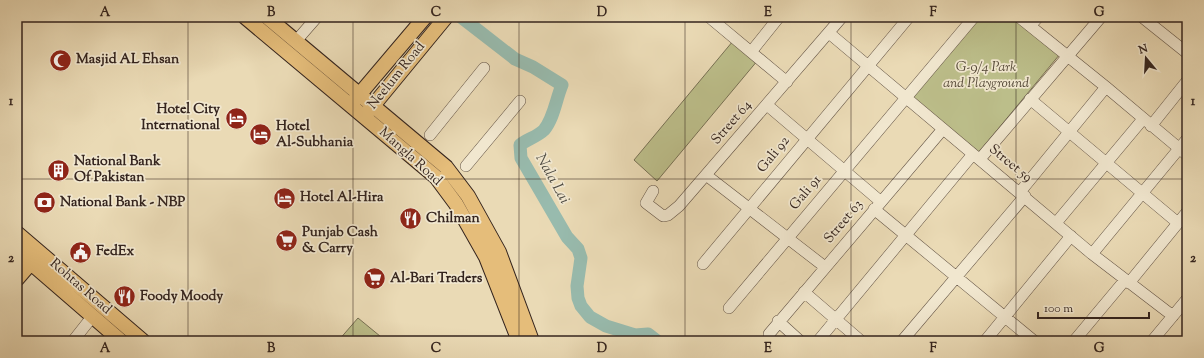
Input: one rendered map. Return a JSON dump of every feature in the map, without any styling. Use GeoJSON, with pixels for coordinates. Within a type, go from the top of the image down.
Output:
{"type":"FeatureCollection","features":[{"type":"Feature","properties":{"kind":"main road","name":"Mangla Road"},"geometry":{"type":"LineString","coordinates":[[245,17],[355,100],[373,105],[446,167],[468,196],[499,252],[532,341]]}},
{"type":"Feature","properties":{"kind":"main road","name":"Mangla Road"},"geometry":{"type":"LineString","coordinates":[[267,17],[296,41],[355,100],[364,116],[436,177],[456,204],[486,257],[519,341]]}},
{"type":"Feature","properties":{"kind":"main road","name":"Neelum Road"},"geometry":{"type":"LineString","coordinates":[[364,116],[446,17]]}},
{"type":"Feature","properties":{"kind":"main road","name":"Neelum Road"},"geometry":{"type":"LineString","coordinates":[[355,100],[423,19]]}},
{"type":"Feature","properties":{"kind":"main road","name":"Rohtas Road"},"geometry":{"type":"LineString","coordinates":[[17,233],[143,341]]}},
{"type":"Feature","properties":{"kind":"main road"},"geometry":{"type":"LineString","coordinates":[[17,279],[21,257],[29,243]]}},
{"type":"Feature","properties":{"kind":"main road"},"geometry":{"type":"LineString","coordinates":[[21,257],[40,253]]}},
{"type":"Feature","properties":{"kind":"main road","name":"Rohtas Road"},"geometry":{"type":"LineString","coordinates":[[21,257],[121,341]]}},
{"type":"Feature","properties":{"kind":"street"},"geometry":{"type":"LineString","coordinates":[[296,41],[317,17]]}},
{"type":"Feature","properties":{"kind":"street"},"geometry":{"type":"LineString","coordinates":[[751,52],[780,17]]}},
{"type":"Feature","properties":{"kind":"street","name":"Street 64"},"geometry":{"type":"LineString","coordinates":[[653,191],[646,203],[666,216],[679,206],[842,17]]}},
{"type":"Feature","properties":{"kind":"street","name":"Gali 92"},"geometry":{"type":"LineString","coordinates":[[703,264],[908,17]]}},
{"type":"Feature","properties":{"kind":"street","name":"Gali 91"},"geometry":{"type":"LineString","coordinates":[[729,308],[974,17]]}},
{"type":"Feature","properties":{"kind":"street"},"geometry":{"type":"LineString","coordinates":[[1019,17],[1106,87],[1183,152]]}},
{"type":"Feature","properties":{"kind":"street"},"geometry":{"type":"LineString","coordinates":[[1030,26],[1038,17]]}},
{"type":"Feature","properties":{"kind":"street"},"geometry":{"type":"LineString","coordinates":[[818,341],[906,235],[1030,99],[1101,17]]}},
{"type":"Feature","properties":{"kind":"street"},"geometry":{"type":"LineString","coordinates":[[1142,17],[1187,52]]}},
{"type":"Feature","properties":{"kind":"street"},"geometry":{"type":"LineString","coordinates":[[713,18],[787,82]]}},
{"type":"Feature","properties":{"kind":"street","name":"Street 59"},"geometry":{"type":"LineString","coordinates":[[829,33],[976,157],[1023,194],[1092,254],[1173,316]]}},
{"type":"Feature","properties":{"kind":"street"},"geometry":{"type":"LineString","coordinates":[[430,135],[484,68]]}},
{"type":"Feature","properties":{"kind":"street"},"geometry":{"type":"LineString","coordinates":[[1056,223],[1106,163],[1187,82]]}},
{"type":"Feature","properties":{"kind":"street"},"geometry":{"type":"LineString","coordinates":[[902,341],[1023,194],[1106,87]]}},
{"type":"Feature","properties":{"kind":"street"},"geometry":{"type":"LineString","coordinates":[[1030,99],[1178,223]]}},
{"type":"Feature","properties":{"kind":"street"},"geometry":{"type":"LineString","coordinates":[[466,166],[520,101]]}},
{"type":"Feature","properties":{"kind":"street"},"geometry":{"type":"LineString","coordinates":[[767,105],[844,170],[906,235],[1034,341]]}},
{"type":"Feature","properties":{"kind":"street","name":"Street 63"},"geometry":{"type":"LineString","coordinates":[[769,334],[778,321],[943,129]]}},
{"type":"Feature","properties":{"kind":"street"},"geometry":{"type":"LineString","coordinates":[[1092,254],[1142,193],[1183,152],[1187,139]]}},
{"type":"Feature","properties":{"kind":"street"},"geometry":{"type":"LineString","coordinates":[[706,175],[825,267]]}},
{"type":"Feature","properties":{"kind":"street"},"geometry":{"type":"LineString","coordinates":[[1074,341],[1187,212]]}},
{"type":"Feature","properties":{"kind":"street"},"geometry":{"type":"LineString","coordinates":[[985,341],[1072,236]]}},
{"type":"Feature","properties":{"kind":"street"},"geometry":{"type":"LineString","coordinates":[[804,292],[861,341]]}},
{"type":"Feature","properties":{"kind":"street"},"geometry":{"type":"LineString","coordinates":[[1152,341],[1187,299]]}},
{"type":"Feature","properties":{"kind":"street"},"geometry":{"type":"LineString","coordinates":[[73,341],[92,317]]}},
{"type":"Feature","properties":{"kind":"street"},"geometry":{"type":"LineString","coordinates":[[778,321],[800,341]]}},
{"type":"Feature","properties":{"kind":"green space","name":"G-9/4 Park and Playground"},"geometry":{"type":"Polygon","coordinates":[[[978,17],[1015,17],[1060,54],[979,152],[912,98],[978,17]]]}},
{"type":"Feature","properties":{"kind":"green space"},"geometry":{"type":"Polygon","coordinates":[[[733,41],[758,60],[657,181],[634,160],[733,41]]]}},
{"type":"Feature","properties":{"kind":"green space"},"geometry":{"type":"Polygon","coordinates":[[[358,318],[386,341],[338,341],[358,318]]]}},
{"type":"Feature","properties":{"kind":"waterway","name":"Nala Lai"},"geometry":{"type":"LineString","coordinates":[[461,17],[515,59],[533,67],[562,85],[553,114],[544,130],[520,145],[521,158],[567,237],[578,249],[581,258],[577,286],[578,298],[581,306],[590,317],[606,326],[635,335],[648,334],[657,341]]}},
{"type":"Feature","properties":{"kind":"place","name":"Masjid AL Ehsan"},"geometry":{"type":"Point","coordinates":[61,60]}},
{"type":"Feature","properties":{"kind":"place","name":"Hotel City International"},"geometry":{"type":"Point","coordinates":[236,118]}},
{"type":"Feature","properties":{"kind":"place","name":"Hotel Al-Subhania"},"geometry":{"type":"Point","coordinates":[260,135]}},
{"type":"Feature","properties":{"kind":"place","name":"National Bank Of Pakistan"},"geometry":{"type":"Point","coordinates":[59,170]}},
{"type":"Feature","properties":{"kind":"place","name":"Hotel Al-Hira"},"geometry":{"type":"Point","coordinates":[285,198]}},
{"type":"Feature","properties":{"kind":"place","name":"National Bank - NBP"},"geometry":{"type":"Point","coordinates":[44,203]}},
{"type":"Feature","properties":{"kind":"place","name":"Chilman"},"geometry":{"type":"Point","coordinates":[411,219]}},
{"type":"Feature","properties":{"kind":"place","name":"Punjab Cash & Carry"},"geometry":{"type":"Point","coordinates":[286,241]}},
{"type":"Feature","properties":{"kind":"place","name":"FedEx"},"geometry":{"type":"Point","coordinates":[80,252]}},
{"type":"Feature","properties":{"kind":"place","name":"Al-Bari Traders"},"geometry":{"type":"Point","coordinates":[374,279]}},
{"type":"Feature","properties":{"kind":"place","name":"Foody Moody"},"geometry":{"type":"Point","coordinates":[125,297]}}]}
